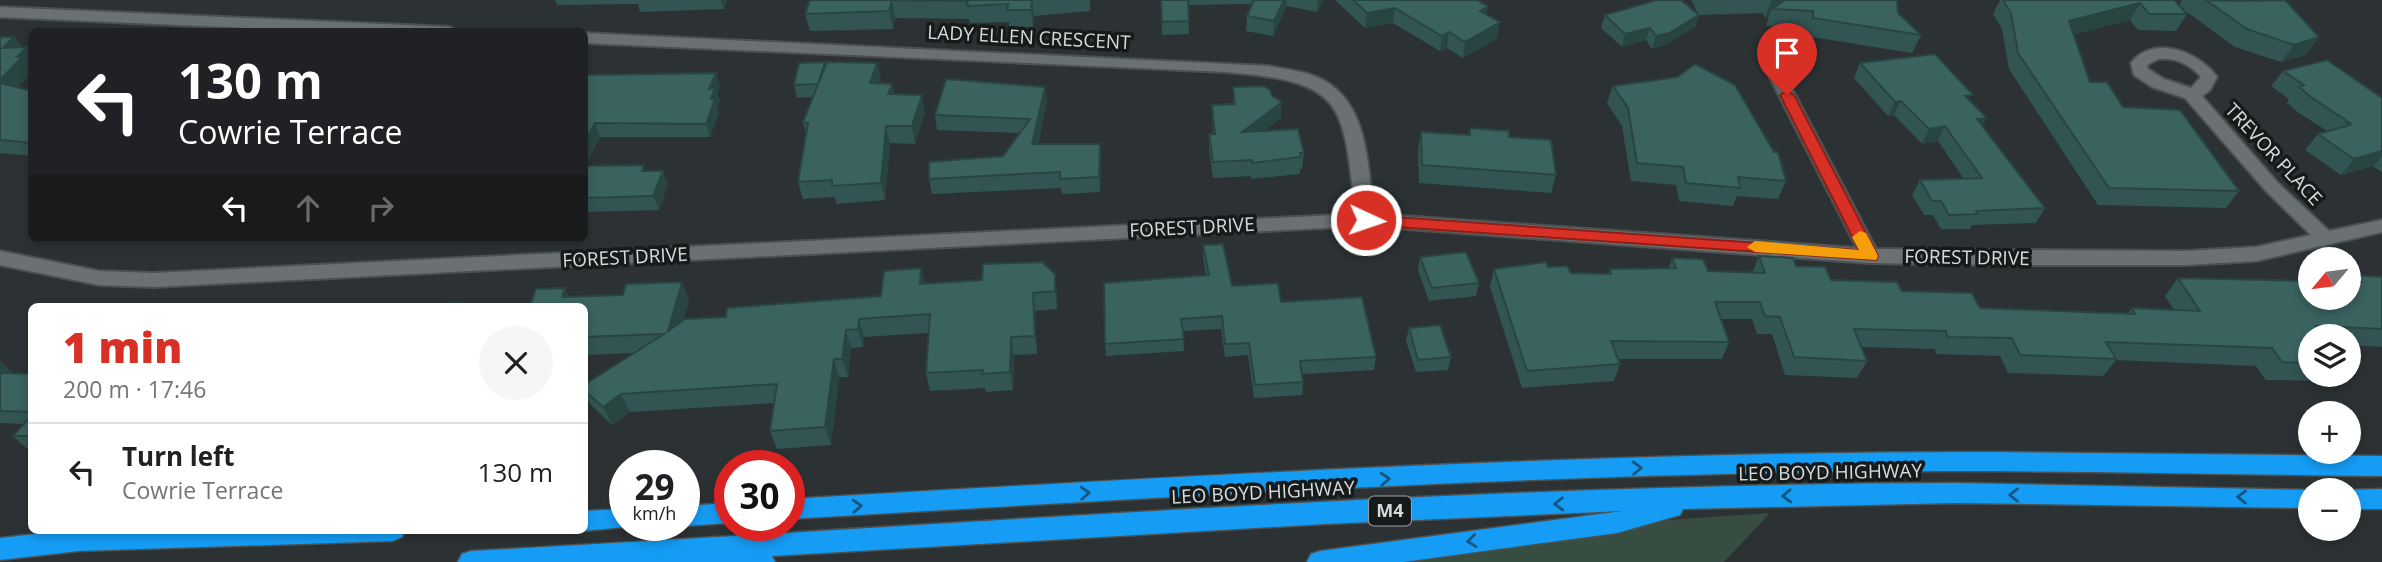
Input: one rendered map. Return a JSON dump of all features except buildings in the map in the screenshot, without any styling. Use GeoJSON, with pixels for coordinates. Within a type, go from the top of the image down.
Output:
{"type":"FeatureCollection","features":[{"type":"Feature","properties":{"kind":"highway","name":"LEO BOYD HIGHWAY"},"geometry":{"type":"LineString","coordinates":[[805,508],[1527,471],[1739,464],[2042,462],[2382,466]]}},
{"type":"Feature","properties":{"kind":"highway","name":"LEO BOYD HIGHWAY"},"geometry":{"type":"LineString","coordinates":[[471,562],[1240,516],[1842,494],[2298,498]]}},
{"type":"Feature","properties":{"kind":"highway"},"geometry":{"type":"LineString","coordinates":[[1320,562],[1618,523],[1707,499]]}},
{"type":"Feature","properties":{"kind":"highway"},"geometry":{"type":"LineString","coordinates":[[2361,499],[2382,499]]}},
{"type":"Feature","properties":{"kind":"highway"},"geometry":{"type":"LineString","coordinates":[[588,521],[609,520]]}},
{"type":"Feature","properties":{"kind":"highway"},"geometry":{"type":"LineString","coordinates":[[0,549],[79,540],[267,534]]}},
{"type":"Feature","properties":{"kind":"highway"},"geometry":{"type":"LineString","coordinates":[[0,535],[79,540]]}},
{"type":"Feature","properties":{"kind":"highway"},"geometry":{"type":"LineString","coordinates":[[653,553],[762,562]]}},
{"type":"Feature","properties":{"kind":"street"},"geometry":{"type":"LineString","coordinates":[[0,12],[360,28]]}},
{"type":"Feature","properties":{"kind":"street","name":"LADY ELLEN CRESCENT"},"geometry":{"type":"LineString","coordinates":[[588,38],[1238,67],[1273,69],[1306,76],[1328,88],[1340,100],[1347,116],[1356,153],[1366,220]]}},
{"type":"Feature","properties":{"kind":"street"},"geometry":{"type":"LineString","coordinates":[[1775,72],[1870,256]]}},
{"type":"Feature","properties":{"kind":"street","name":"TREVOR PLACE"},"geometry":{"type":"LineString","coordinates":[[2191,94],[2272,187],[2327,240]]}},
{"type":"Feature","properties":{"kind":"street","name":"FOREST DRIVE"},"geometry":{"type":"LineString","coordinates":[[0,258],[99,278],[154,280],[1366,220],[1870,256],[2229,256],[2256,254],[2382,226]]}},
{"type":"Feature","properties":{"kind":"green space"},"geometry":{"type":"Polygon","coordinates":[[[1770,513],[1724,562],[1327,562],[1416,537],[1770,513]]]}},
{"type":"Feature","properties":{"kind":"slow traffic"},"geometry":{"type":"LineString","coordinates":[[1755,247],[1870,256],[1860,237]]}},
{"type":"Feature","properties":{"kind":"route"},"geometry":{"type":"LineString","coordinates":[[1366,220],[1870,256],[1787,95]]}}]}
